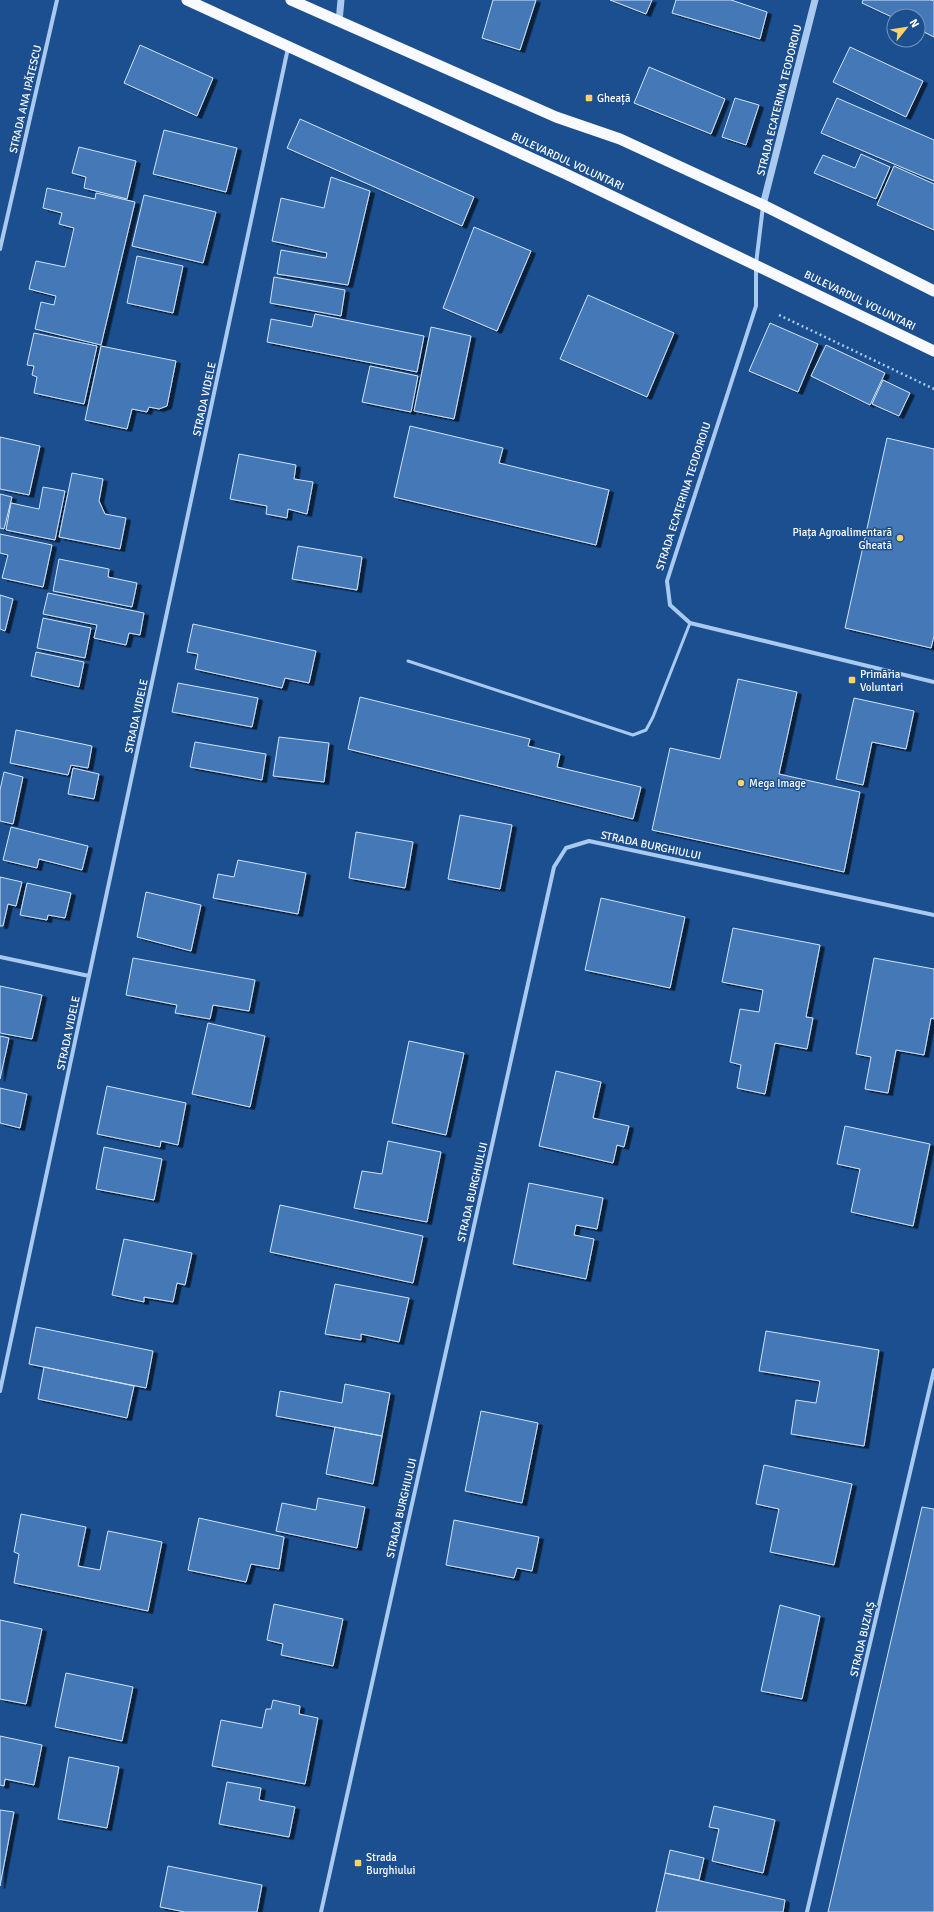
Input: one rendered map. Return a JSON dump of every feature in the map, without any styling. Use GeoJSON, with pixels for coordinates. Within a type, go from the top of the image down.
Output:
{"type":"FeatureCollection","features":[{"type":"Feature","properties":{"kind":"highway","name":"BULEVARDUL VOLUNTARI"},"geometry":{"type":"LineString","coordinates":[[187,0],[288,45],[566,174],[756,264],[934,351]]}},
{"type":"Feature","properties":{"kind":"highway"},"geometry":{"type":"LineString","coordinates":[[291,0],[556,117],[620,138],[763,204],[934,291]]}},
{"type":"Feature","properties":{"kind":"street","name":"STRADA ANA IPĂTESCU"},"geometry":{"type":"LineString","coordinates":[[0,249],[57,0]]}},
{"type":"Feature","properties":{"kind":"street"},"geometry":{"type":"LineString","coordinates":[[339,22],[341,0]]}},
{"type":"Feature","properties":{"kind":"street","name":"STRADA ECATERINA TEODOROIU"},"geometry":{"type":"LineString","coordinates":[[815,0],[763,204],[756,264],[756,306],[667,581],[670,605],[690,622],[934,682]]}},
{"type":"Feature","properties":{"kind":"street","name":"STRADA VIDELE"},"geometry":{"type":"LineString","coordinates":[[0,1391],[288,45]]}},
{"type":"Feature","properties":{"kind":"street","name":"STRADA BURGHIULUI"},"geometry":{"type":"LineString","coordinates":[[321,1912],[335,1841],[554,867],[566,848],[589,840],[934,915]]}},
{"type":"Feature","properties":{"kind":"street"},"geometry":{"type":"LineString","coordinates":[[0,957],[89,976]]}},
{"type":"Feature","properties":{"kind":"street","name":"STRADA BUZIAȘ"},"geometry":{"type":"LineString","coordinates":[[807,1912],[934,1370]]}},
{"type":"Feature","properties":{"kind":"lane"},"geometry":{"type":"LineString","coordinates":[[408,661],[633,734],[646,730],[653,717],[690,622]]}},
{"type":"Feature","properties":{"kind":"path"},"geometry":{"type":"LineString","coordinates":[[779,315],[934,389]]}},
{"type":"Feature","properties":{"kind":"building"},"geometry":{"type":"Polygon","coordinates":[[[493,0],[536,0],[520,50],[482,38],[493,0]]]}},
{"type":"Feature","properties":{"kind":"building"},"geometry":{"type":"Polygon","coordinates":[[[610,0],[652,0],[646,14],[610,0]]]}},
{"type":"Feature","properties":{"kind":"building"},"geometry":{"type":"Polygon","coordinates":[[[676,0],[731,0],[767,12],[760,39],[672,13],[676,0]]]}},
{"type":"Feature","properties":{"kind":"building"},"geometry":{"type":"Polygon","coordinates":[[[863,0],[934,1],[934,37],[926,33],[926,8],[886,8],[886,14],[862,3],[863,0]]]}},
{"type":"Feature","properties":{"kind":"building"},"geometry":{"type":"Polygon","coordinates":[[[140,45],[213,78],[197,116],[124,83],[140,45]]]}},
{"type":"Feature","properties":{"kind":"building"},"geometry":{"type":"Polygon","coordinates":[[[850,47],[923,81],[906,117],[833,82],[850,47]]]}},
{"type":"Feature","properties":{"kind":"building"},"geometry":{"type":"Polygon","coordinates":[[[649,67],[725,99],[711,134],[634,103],[649,67]]]}},
{"type":"Feature","properties":{"kind":"building"},"geometry":{"type":"Polygon","coordinates":[[[735,98],[759,105],[746,145],[722,137],[735,98]]]}},
{"type":"Feature","properties":{"kind":"building"},"geometry":{"type":"Polygon","coordinates":[[[837,98],[934,140],[934,181],[821,133],[837,98]]]}},
{"type":"Feature","properties":{"kind":"building"},"geometry":{"type":"Polygon","coordinates":[[[300,119],[474,197],[462,226],[287,148],[300,119]]]}},
{"type":"Feature","properties":{"kind":"building"},"geometry":{"type":"Polygon","coordinates":[[[164,130],[237,148],[226,192],[153,174],[164,130]]]}},
{"type":"Feature","properties":{"kind":"building"},"geometry":{"type":"Polygon","coordinates":[[[79,147],[136,161],[127,199],[84,188],[86,177],[72,173],[79,147]]]}},
{"type":"Feature","properties":{"kind":"building"},"geometry":{"type":"Polygon","coordinates":[[[861,154],[890,167],[876,199],[814,173],[823,155],[855,168],[861,154]]]}},
{"type":"Feature","properties":{"kind":"building"},"geometry":{"type":"Polygon","coordinates":[[[894,166],[934,184],[934,230],[877,205],[894,166]]]}},
{"type":"Feature","properties":{"kind":"building"},"geometry":{"type":"Polygon","coordinates":[[[331,177],[370,191],[348,285],[277,274],[281,250],[326,258],[327,253],[272,241],[281,198],[324,208],[331,177]]]}},
{"type":"Feature","properties":{"kind":"building"},"geometry":{"type":"Polygon","coordinates":[[[47,188],[95,199],[96,193],[135,202],[101,345],[35,329],[41,302],[54,305],[56,296],[29,289],[36,261],[65,267],[74,228],[59,224],[62,213],[43,208],[47,188]]]}},
{"type":"Feature","properties":{"kind":"building"},"geometry":{"type":"Polygon","coordinates":[[[144,195],[216,212],[203,263],[132,246],[144,195]]]}},
{"type":"Feature","properties":{"kind":"building"},"geometry":{"type":"Polygon","coordinates":[[[474,227],[531,251],[497,331],[443,308],[474,227]]]}},
{"type":"Feature","properties":{"kind":"building"},"geometry":{"type":"Polygon","coordinates":[[[137,256],[183,266],[173,313],[127,303],[137,256]]]}},
{"type":"Feature","properties":{"kind":"building"},"geometry":{"type":"Polygon","coordinates":[[[274,277],[345,290],[341,316],[270,303],[274,277]]]}},
{"type":"Feature","properties":{"kind":"building"},"geometry":{"type":"Polygon","coordinates":[[[588,295],[674,333],[647,397],[560,359],[588,295]]]}},
{"type":"Feature","properties":{"kind":"building"},"geometry":{"type":"Polygon","coordinates":[[[315,314],[424,336],[417,372],[267,342],[271,319],[312,327],[315,314]]]}},
{"type":"Feature","properties":{"kind":"building"},"geometry":{"type":"Polygon","coordinates":[[[770,323],[818,344],[798,392],[749,371],[770,323]]]}},
{"type":"Feature","properties":{"kind":"building"},"geometry":{"type":"Polygon","coordinates":[[[431,327],[471,336],[454,419],[414,411],[431,327]]]}},
{"type":"Feature","properties":{"kind":"building"},"geometry":{"type":"Polygon","coordinates":[[[34,333],[97,346],[84,404],[34,393],[37,377],[32,375],[34,366],[27,365],[34,333]]]}},
{"type":"Feature","properties":{"kind":"building"},"geometry":{"type":"Polygon","coordinates":[[[826,345],[885,373],[870,405],[811,376],[826,345]]]}},
{"type":"Feature","properties":{"kind":"building"},"geometry":{"type":"Polygon","coordinates":[[[101,346],[176,361],[167,406],[159,409],[149,407],[147,412],[132,409],[127,429],[85,420],[101,346]]]}},
{"type":"Feature","properties":{"kind":"building"},"geometry":{"type":"Polygon","coordinates":[[[370,366],[418,376],[411,412],[362,402],[370,366]]]}},
{"type":"Feature","properties":{"kind":"building"},"geometry":{"type":"Polygon","coordinates":[[[883,380],[910,393],[899,416],[872,404],[883,380]]]}},
{"type":"Feature","properties":{"kind":"building"},"geometry":{"type":"Polygon","coordinates":[[[410,426],[503,448],[499,463],[609,490],[596,545],[394,497],[410,426]]]}},
{"type":"Feature","properties":{"kind":"building"},"geometry":{"type":"Polygon","coordinates":[[[0,437],[40,446],[29,495],[0,489],[0,437]]]}},
{"type":"Feature","properties":{"kind":"building","name":"Piața Agroalimentară Gheată"},"geometry":{"type":"Polygon","coordinates":[[[887,438],[934,449],[934,636],[931,648],[845,628],[887,438]]]}},
{"type":"Feature","properties":{"kind":"building"},"geometry":{"type":"Polygon","coordinates":[[[239,454],[296,465],[294,479],[313,482],[307,514],[288,509],[287,518],[266,514],[267,506],[230,499],[239,454]]]}},
{"type":"Feature","properties":{"kind":"building"},"geometry":{"type":"Polygon","coordinates":[[[72,473],[103,479],[99,501],[105,514],[126,518],[120,549],[59,537],[72,473]]]}},
{"type":"Feature","properties":{"kind":"building"},"geometry":{"type":"Polygon","coordinates":[[[43,487],[65,491],[55,540],[6,530],[11,503],[39,509],[43,487]]]}},
{"type":"Feature","properties":{"kind":"building"},"geometry":{"type":"Polygon","coordinates":[[[0,494],[12,497],[4,529],[0,528],[0,494]]]}},
{"type":"Feature","properties":{"kind":"building"},"geometry":{"type":"Polygon","coordinates":[[[0,534],[52,545],[43,587],[2,578],[8,555],[0,553],[0,534]]]}},
{"type":"Feature","properties":{"kind":"building"},"geometry":{"type":"Polygon","coordinates":[[[298,546],[362,557],[357,590],[292,579],[298,546]]]}},
{"type":"Feature","properties":{"kind":"building"},"geometry":{"type":"Polygon","coordinates":[[[59,559],[109,569],[108,577],[137,583],[132,607],[53,591],[59,559]]]}},
{"type":"Feature","properties":{"kind":"building"},"geometry":{"type":"Polygon","coordinates":[[[48,593],[144,613],[140,635],[129,633],[126,645],[94,638],[97,625],[43,614],[48,593]]]}},
{"type":"Feature","properties":{"kind":"building"},"geometry":{"type":"Polygon","coordinates":[[[0,595],[13,599],[5,631],[0,629],[0,595]]]}},
{"type":"Feature","properties":{"kind":"building"},"geometry":{"type":"Polygon","coordinates":[[[43,618],[91,628],[85,658],[37,648],[43,618]]]}},
{"type":"Feature","properties":{"kind":"building"},"geometry":{"type":"Polygon","coordinates":[[[193,624],[316,651],[309,683],[285,678],[282,688],[195,669],[198,654],[187,652],[193,624]]]}},
{"type":"Feature","properties":{"kind":"building"},"geometry":{"type":"Polygon","coordinates":[[[36,652],[84,662],[79,687],[31,676],[36,652]]]}},
{"type":"Feature","properties":{"kind":"building","name":"Mega Image"},"geometry":{"type":"Polygon","coordinates":[[[738,679],[797,692],[779,774],[860,792],[844,872],[652,830],[670,748],[720,759],[738,679]]]}},
{"type":"Feature","properties":{"kind":"building"},"geometry":{"type":"Polygon","coordinates":[[[178,683],[258,698],[252,727],[172,712],[178,683]]]}},
{"type":"Feature","properties":{"kind":"building"},"geometry":{"type":"Polygon","coordinates":[[[360,697],[530,739],[528,746],[560,754],[557,767],[641,787],[633,819],[348,749],[360,697]]]}},
{"type":"Feature","properties":{"kind":"building"},"geometry":{"type":"Polygon","coordinates":[[[854,698],[914,711],[906,749],[872,742],[863,785],[836,779],[854,698]]]}},
{"type":"Feature","properties":{"kind":"building"},"geometry":{"type":"Polygon","coordinates":[[[16,730],[92,746],[88,768],[71,765],[68,775],[10,763],[16,730]]]}},
{"type":"Feature","properties":{"kind":"building"},"geometry":{"type":"Polygon","coordinates":[[[279,737],[329,743],[324,782],[273,776],[279,737]]]}},
{"type":"Feature","properties":{"kind":"building"},"geometry":{"type":"Polygon","coordinates":[[[195,742],[266,754],[262,780],[190,767],[195,742]]]}},
{"type":"Feature","properties":{"kind":"building"},"geometry":{"type":"Polygon","coordinates":[[[73,768],[99,774],[94,799],[68,794],[73,768]]]}},
{"type":"Feature","properties":{"kind":"building"},"geometry":{"type":"Polygon","coordinates":[[[4,772],[23,777],[13,824],[0,821],[0,790],[4,772]]]}},
{"type":"Feature","properties":{"kind":"building"},"geometry":{"type":"Polygon","coordinates":[[[460,815],[512,825],[500,889],[448,879],[460,815]]]}},
{"type":"Feature","properties":{"kind":"building"},"geometry":{"type":"Polygon","coordinates":[[[11,827],[88,846],[82,870],[39,859],[37,868],[3,860],[11,827]]]}},
{"type":"Feature","properties":{"kind":"building"},"geometry":{"type":"Polygon","coordinates":[[[356,832],[413,842],[405,888],[349,878],[356,832]]]}},
{"type":"Feature","properties":{"kind":"building"},"geometry":{"type":"Polygon","coordinates":[[[238,860],[306,873],[298,914],[213,898],[218,874],[234,877],[238,860]]]}},
{"type":"Feature","properties":{"kind":"building"},"geometry":{"type":"Polygon","coordinates":[[[0,877],[22,882],[16,906],[8,904],[3,926],[0,926],[0,877]]]}},
{"type":"Feature","properties":{"kind":"building"},"geometry":{"type":"Polygon","coordinates":[[[27,883],[71,893],[65,918],[48,915],[47,920],[20,915],[27,883]]]}},
{"type":"Feature","properties":{"kind":"building"},"geometry":{"type":"Polygon","coordinates":[[[146,892],[201,905],[191,951],[137,937],[146,892]]]}},
{"type":"Feature","properties":{"kind":"building"},"geometry":{"type":"Polygon","coordinates":[[[601,898],[685,917],[670,988],[585,970],[601,898]]]}},
{"type":"Feature","properties":{"kind":"building"},"geometry":{"type":"Polygon","coordinates":[[[733,928],[820,945],[806,1017],[813,1018],[807,1049],[775,1043],[765,1094],[737,1088],[741,1065],[730,1062],[740,1009],[759,1012],[763,990],[722,982],[733,928]]]}},
{"type":"Feature","properties":{"kind":"building"},"geometry":{"type":"Polygon","coordinates":[[[133,958],[255,980],[249,1011],[213,1005],[210,1019],[175,1013],[177,1005],[126,995],[133,958]]]}},
{"type":"Feature","properties":{"kind":"building"},"geometry":{"type":"Polygon","coordinates":[[[874,958],[934,969],[934,1019],[931,1018],[924,1055],[896,1050],[888,1093],[865,1089],[871,1057],[856,1054],[874,958]]]}},
{"type":"Feature","properties":{"kind":"building"},"geometry":{"type":"Polygon","coordinates":[[[0,986],[42,995],[32,1039],[0,1033],[0,986]]]}},
{"type":"Feature","properties":{"kind":"building"},"geometry":{"type":"Polygon","coordinates":[[[208,1023],[265,1036],[250,1107],[192,1094],[208,1023]]]}},
{"type":"Feature","properties":{"kind":"building"},"geometry":{"type":"Polygon","coordinates":[[[0,1036],[9,1038],[0,1079],[0,1036]]]}},
{"type":"Feature","properties":{"kind":"building"},"geometry":{"type":"Polygon","coordinates":[[[409,1041],[464,1053],[446,1135],[392,1123],[409,1041]]]}},
{"type":"Feature","properties":{"kind":"building"},"geometry":{"type":"Polygon","coordinates":[[[556,1071],[601,1082],[593,1118],[629,1126],[624,1147],[617,1145],[613,1163],[539,1146],[556,1071]]]}},
{"type":"Feature","properties":{"kind":"building"},"geometry":{"type":"Polygon","coordinates":[[[107,1086],[186,1103],[178,1145],[161,1141],[160,1147],[97,1134],[107,1086]]]}},
{"type":"Feature","properties":{"kind":"building"},"geometry":{"type":"Polygon","coordinates":[[[0,1088],[27,1094],[20,1128],[0,1123],[0,1088]]]}},
{"type":"Feature","properties":{"kind":"building"},"geometry":{"type":"Polygon","coordinates":[[[845,1126],[930,1144],[913,1226],[851,1212],[860,1169],[837,1164],[845,1126]]]}},
{"type":"Feature","properties":{"kind":"building"},"geometry":{"type":"Polygon","coordinates":[[[388,1141],[441,1152],[427,1222],[354,1208],[362,1171],[382,1174],[388,1141]]]}},
{"type":"Feature","properties":{"kind":"building"},"geometry":{"type":"Polygon","coordinates":[[[104,1147],[162,1159],[154,1200],[96,1189],[104,1147]]]}},
{"type":"Feature","properties":{"kind":"building"},"geometry":{"type":"Polygon","coordinates":[[[529,1183],[603,1198],[597,1229],[576,1225],[574,1235],[594,1239],[586,1279],[513,1264],[529,1183]]]}},
{"type":"Feature","properties":{"kind":"building"},"geometry":{"type":"Polygon","coordinates":[[[280,1205],[423,1236],[413,1283],[270,1252],[280,1205]]]}},
{"type":"Feature","properties":{"kind":"building"},"geometry":{"type":"Polygon","coordinates":[[[124,1239],[192,1253],[185,1285],[177,1283],[173,1302],[144,1297],[144,1302],[112,1295],[124,1239]]]}},
{"type":"Feature","properties":{"kind":"building"},"geometry":{"type":"Polygon","coordinates":[[[335,1284],[409,1298],[399,1342],[361,1334],[361,1340],[325,1334],[335,1284]]]}},
{"type":"Feature","properties":{"kind":"building"},"geometry":{"type":"Polygon","coordinates":[[[36,1327],[153,1351],[146,1388],[29,1364],[36,1327]]]}},
{"type":"Feature","properties":{"kind":"building"},"geometry":{"type":"Polygon","coordinates":[[[766,1331],[879,1350],[864,1446],[791,1434],[796,1400],[816,1403],[820,1381],[759,1371],[766,1331]]]}},
{"type":"Feature","properties":{"kind":"building"},"geometry":{"type":"Polygon","coordinates":[[[44,1367],[134,1386],[127,1418],[38,1399],[44,1367]]]}},
{"type":"Feature","properties":{"kind":"building"},"geometry":{"type":"Polygon","coordinates":[[[345,1384],[390,1393],[382,1436],[276,1416],[280,1391],[342,1403],[345,1384]]]}},
{"type":"Feature","properties":{"kind":"building"},"geometry":{"type":"Polygon","coordinates":[[[481,1411],[538,1423],[522,1503],[465,1491],[481,1411]]]}},
{"type":"Feature","properties":{"kind":"building"},"geometry":{"type":"Polygon","coordinates":[[[335,1427],[382,1436],[373,1484],[326,1474],[335,1427]]]}},
{"type":"Feature","properties":{"kind":"building"},"geometry":{"type":"Polygon","coordinates":[[[764,1465],[852,1484],[834,1565],[770,1552],[779,1509],[756,1504],[764,1465]]]}},
{"type":"Feature","properties":{"kind":"building"},"geometry":{"type":"Polygon","coordinates":[[[318,1498],[365,1507],[357,1548],[276,1531],[282,1503],[316,1510],[318,1498]]]}},
{"type":"Feature","properties":{"kind":"building"},"geometry":{"type":"Polygon","coordinates":[[[922,1507],[934,1509],[934,1912],[828,1912],[922,1507]]]}},
{"type":"Feature","properties":{"kind":"building"},"geometry":{"type":"Polygon","coordinates":[[[21,1514],[86,1527],[78,1566],[100,1570],[108,1531],[162,1542],[148,1611],[14,1583],[19,1554],[14,1552],[21,1514]]]}},
{"type":"Feature","properties":{"kind":"building"},"geometry":{"type":"Polygon","coordinates":[[[199,1518],[284,1537],[279,1569],[251,1564],[246,1582],[188,1570],[199,1518]]]}},
{"type":"Feature","properties":{"kind":"building"},"geometry":{"type":"Polygon","coordinates":[[[454,1520],[539,1537],[532,1571],[517,1568],[514,1578],[446,1565],[454,1520]]]}},
{"type":"Feature","properties":{"kind":"building"},"geometry":{"type":"Polygon","coordinates":[[[274,1604],[343,1619],[333,1666],[281,1655],[283,1644],[267,1640],[274,1604]]]}},
{"type":"Feature","properties":{"kind":"building"},"geometry":{"type":"Polygon","coordinates":[[[780,1605],[820,1616],[802,1699],[761,1691],[780,1605]]]}},
{"type":"Feature","properties":{"kind":"building"},"geometry":{"type":"Polygon","coordinates":[[[0,1620],[42,1629],[26,1704],[0,1699],[0,1620]]]}},
{"type":"Feature","properties":{"kind":"building"},"geometry":{"type":"Polygon","coordinates":[[[66,1673],[133,1687],[122,1741],[55,1727],[66,1673]]]}},
{"type":"Feature","properties":{"kind":"building"},"geometry":{"type":"Polygon","coordinates":[[[273,1700],[300,1706],[299,1714],[318,1718],[305,1784],[212,1766],[221,1720],[262,1728],[266,1709],[271,1709],[273,1700]]]}},
{"type":"Feature","properties":{"kind":"building"},"geometry":{"type":"Polygon","coordinates":[[[0,1736],[42,1745],[34,1785],[5,1779],[4,1786],[0,1785],[0,1736]]]}},
{"type":"Feature","properties":{"kind":"building"},"geometry":{"type":"Polygon","coordinates":[[[69,1757],[119,1767],[107,1828],[58,1819],[69,1757]]]}},
{"type":"Feature","properties":{"kind":"building"},"geometry":{"type":"Polygon","coordinates":[[[227,1782],[261,1788],[259,1800],[295,1807],[289,1837],[219,1824],[227,1782]]]}},
{"type":"Feature","properties":{"kind":"building"},"geometry":{"type":"Polygon","coordinates":[[[714,1806],[775,1820],[763,1873],[712,1861],[719,1829],[709,1827],[714,1806]]]}},
{"type":"Feature","properties":{"kind":"building"},"geometry":{"type":"Polygon","coordinates":[[[0,1810],[14,1812],[0,1886],[0,1810]]]}},
{"type":"Feature","properties":{"kind":"building"},"geometry":{"type":"Polygon","coordinates":[[[670,1850],[704,1858],[699,1880],[665,1873],[670,1850]]]}},
{"type":"Feature","properties":{"kind":"building"},"geometry":{"type":"Polygon","coordinates":[[[168,1866],[262,1885],[257,1912],[185,1912],[160,1907],[168,1866]]]}},
{"type":"Feature","properties":{"kind":"building"},"geometry":{"type":"Polygon","coordinates":[[[665,1873],[785,1900],[783,1912],[656,1912],[665,1873]]]}},
{"type":"Feature","properties":{"kind":"place","name":"Gheață"},"geometry":{"type":"Point","coordinates":[589,98]}},
{"type":"Feature","properties":{"kind":"place","name":"Piața Agroalimentară Gheată"},"geometry":{"type":"Point","coordinates":[900,538]}},
{"type":"Feature","properties":{"kind":"place","name":"Primăria Voluntari"},"geometry":{"type":"Point","coordinates":[852,680]}},
{"type":"Feature","properties":{"kind":"place","name":"Mega Image"},"geometry":{"type":"Point","coordinates":[741,783]}},
{"type":"Feature","properties":{"kind":"place","name":"Strada Burghiului"},"geometry":{"type":"Point","coordinates":[358,1863]}}]}
